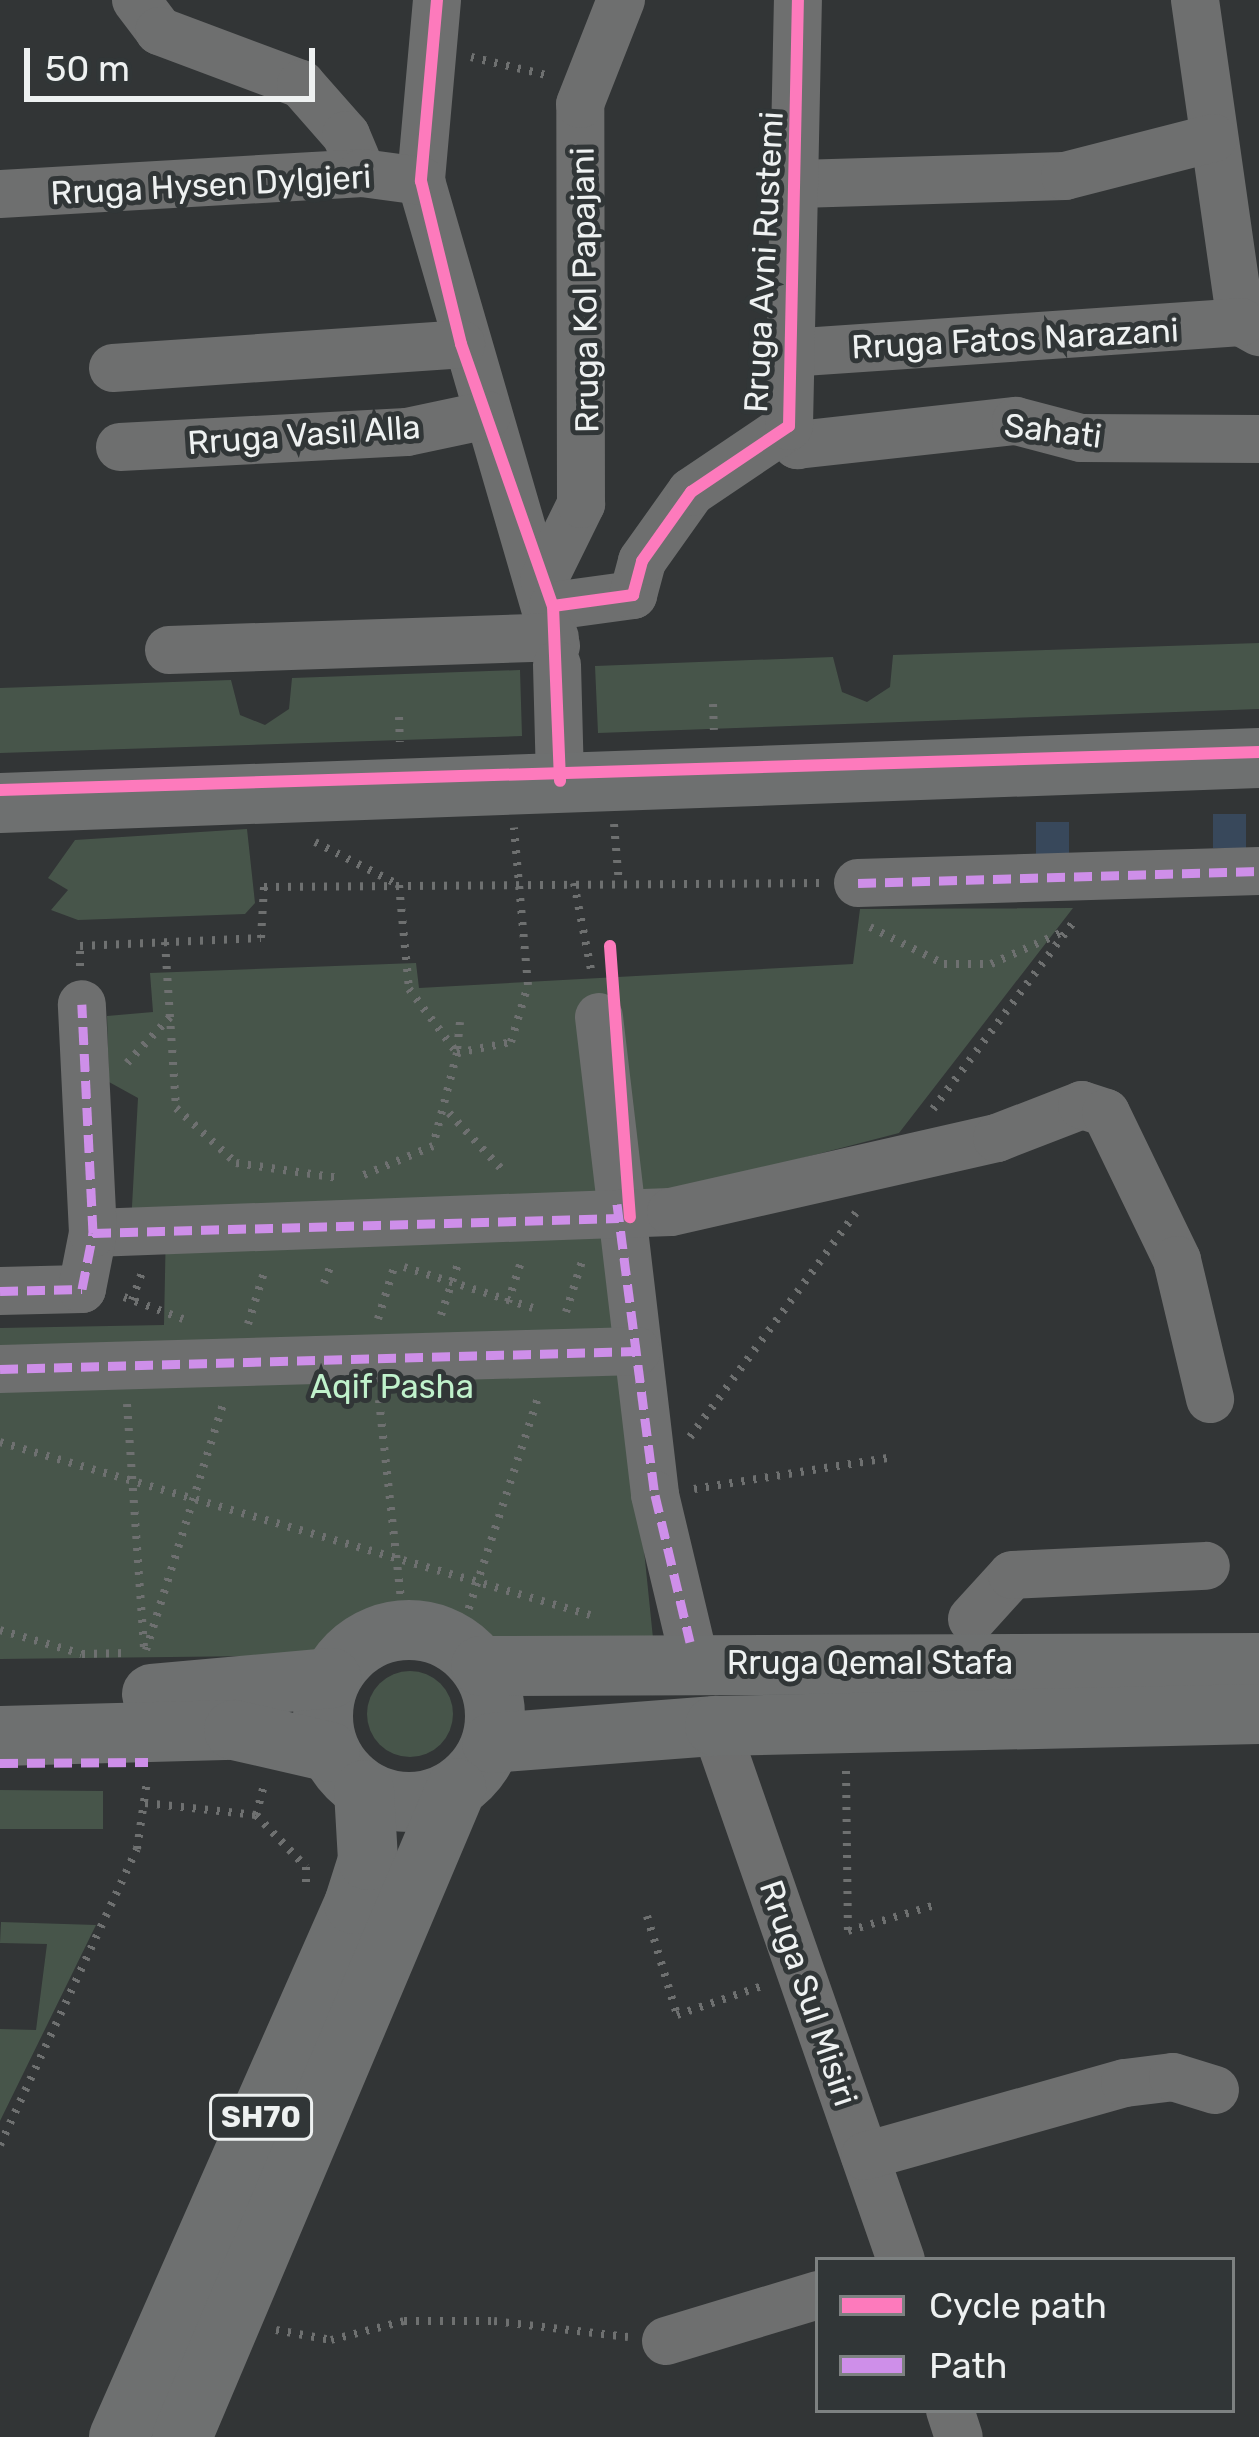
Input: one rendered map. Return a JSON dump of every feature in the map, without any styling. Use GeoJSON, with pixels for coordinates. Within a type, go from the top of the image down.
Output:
{"type":"FeatureCollection","features":[{"type":"Feature","properties":{"kind":"main road"},"geometry":{"type":"LineString","coordinates":[[0,803],[1259,758]]}},
{"type":"Feature","properties":{"kind":"main road"},"geometry":{"type":"LineString","coordinates":[[0,1700],[331,1678],[361,1644],[404,1629],[473,1644],[497,1716],[492,1743],[456,1790],[182,2437]]}},
{"type":"Feature","properties":{"kind":"main road","name":"Rruga Qemal Stafa"},"geometry":{"type":"LineString","coordinates":[[473,1644],[1259,1663]]}},
{"type":"Feature","properties":{"kind":"main road"},"geometry":{"type":"LineString","coordinates":[[331,1678],[347,1771]]}},
{"type":"Feature","properties":{"kind":"main road","name":"Rruga Qemal Stafa"},"geometry":{"type":"LineString","coordinates":[[492,1743],[715,1726],[1259,1714]]}},
{"type":"Feature","properties":{"kind":"main road"},"geometry":{"type":"LineString","coordinates":[[0,1736],[234,1730],[347,1771],[410,1803],[456,1790]]}},
{"type":"Feature","properties":{"kind":"main road","name":"SH70"},"geometry":{"type":"LineString","coordinates":[[119,2437],[354,1904],[368,1859],[347,1771]]}},
{"type":"Feature","properties":{"kind":"street"},"geometry":{"type":"LineString","coordinates":[[136,0],[159,31],[302,84],[362,173]]}},
{"type":"Feature","properties":{"kind":"street"},"geometry":{"type":"LineString","coordinates":[[437,0],[441,49],[421,181],[461,344],[553,627],[560,781]]}},
{"type":"Feature","properties":{"kind":"street","name":"Rruga Kol Papajani"},"geometry":{"type":"LineString","coordinates":[[553,627],[589,445],[587,86],[621,0]]}},
{"type":"Feature","properties":{"kind":"street","name":"Rruga Avni Rustemi"},"geometry":{"type":"LineString","coordinates":[[553,627],[633,595],[641,561],[691,492],[789,426],[788,353],[799,184],[798,0]]}},
{"type":"Feature","properties":{"kind":"street"},"geometry":{"type":"LineString","coordinates":[[1195,0],[1213,137],[1250,327]]}},
{"type":"Feature","properties":{"kind":"street"},"geometry":{"type":"LineString","coordinates":[[799,184],[1065,176],[1213,137]]}},
{"type":"Feature","properties":{"kind":"street","name":"Rruga Hysen Dylgjeri"},"geometry":{"type":"LineString","coordinates":[[0,194],[362,173],[421,181]]}},
{"type":"Feature","properties":{"kind":"street","name":"Rruga Fatos Narazani"},"geometry":{"type":"LineString","coordinates":[[788,353],[1250,327]]}},
{"type":"Feature","properties":{"kind":"street"},"geometry":{"type":"LineString","coordinates":[[113,368],[461,344]]}},
{"type":"Feature","properties":{"kind":"street","name":"Rruga Vasil Alla"},"geometry":{"type":"LineString","coordinates":[[121,448],[407,433],[487,415]]}},
{"type":"Feature","properties":{"kind":"street","name":"Sahati"},"geometry":{"type":"LineString","coordinates":[[789,426],[797,445],[1016,421],[1081,438],[1259,439]]}},
{"type":"Feature","properties":{"kind":"street"},"geometry":{"type":"LineString","coordinates":[[169,650],[553,627]]}},
{"type":"Feature","properties":{"kind":"street"},"geometry":{"type":"LineString","coordinates":[[858,902],[1259,871]]}},
{"type":"Feature","properties":{"kind":"street"},"geometry":{"type":"LineString","coordinates":[[0,1291],[82,1289],[106,1232],[81,982]]}},
{"type":"Feature","properties":{"kind":"street"},"geometry":{"type":"LineString","coordinates":[[597,1005],[608,1217],[637,1351],[656,1495],[690,1642]]}},
{"type":"Feature","properties":{"kind":"street"},"geometry":{"type":"LineString","coordinates":[[106,1232],[279,1226],[393,1248],[542,1219],[608,1217],[997,1138],[1082,1105],[1106,1113],[1177,1260],[1210,1399]]}},
{"type":"Feature","properties":{"kind":"street"},"geometry":{"type":"LineString","coordinates":[[0,1369],[236,1363],[559,1335],[637,1351]]}},
{"type":"Feature","properties":{"kind":"street"},"geometry":{"type":"LineString","coordinates":[[972,1619],[1012,1575],[1206,1566]]}},
{"type":"Feature","properties":{"kind":"street","name":"Rruga Sul Misiri"},"geometry":{"type":"LineString","coordinates":[[715,1726],[900,2257]]}},
{"type":"Feature","properties":{"kind":"street"},"geometry":{"type":"LineString","coordinates":[[0,1763],[147,1782]]}},
{"type":"Feature","properties":{"kind":"street"},"geometry":{"type":"LineString","coordinates":[[866,2156],[1125,2084],[1173,2077],[1215,2090]]}},
{"type":"Feature","properties":{"kind":"street"},"geometry":{"type":"LineString","coordinates":[[667,2341],[815,2296]]}},
{"type":"Feature","properties":{"kind":"path"},"geometry":{"type":"LineString","coordinates":[[441,49],[587,86]]}},
{"type":"Feature","properties":{"kind":"path"},"geometry":{"type":"LineString","coordinates":[[713,704],[715,744]]}},
{"type":"Feature","properties":{"kind":"path"},"geometry":{"type":"LineString","coordinates":[[614,823],[619,883]]}},
{"type":"Feature","properties":{"kind":"path"},"geometry":{"type":"LineString","coordinates":[[457,1053],[511,1042],[528,985],[514,826]]}},
{"type":"Feature","properties":{"kind":"path"},"geometry":{"type":"LineString","coordinates":[[297,833],[399,885]]}},
{"type":"Feature","properties":{"kind":"path"},"geometry":{"type":"LineString","coordinates":[[574,883],[597,1005]]}},
{"type":"Feature","properties":{"kind":"path"},"geometry":{"type":"LineString","coordinates":[[81,982],[80,946],[261,938],[264,886],[619,883],[858,902],[944,964],[991,964],[1068,929]]}},
{"type":"Feature","properties":{"kind":"path"},"geometry":{"type":"LineString","coordinates":[[399,885],[410,989],[457,1053]]}},
{"type":"Feature","properties":{"kind":"path"},"geometry":{"type":"LineString","coordinates":[[165,942],[176,1108],[236,1163],[349,1179],[384,1173],[433,1146],[449,1112],[460,1022]]}},
{"type":"Feature","properties":{"kind":"path"},"geometry":{"type":"LineString","coordinates":[[109,1082],[171,1016]]}},
{"type":"Feature","properties":{"kind":"path"},"geometry":{"type":"LineString","coordinates":[[449,1112],[542,1219],[503,1320]]}},
{"type":"Feature","properties":{"kind":"path"},"geometry":{"type":"LineString","coordinates":[[473,1644],[478,1584],[559,1335],[608,1217]]}},
{"type":"Feature","properties":{"kind":"path"},"geometry":{"type":"LineString","coordinates":[[145,1653],[279,1226]]}},
{"type":"Feature","properties":{"kind":"path"},"geometry":{"type":"LineString","coordinates":[[106,1232],[125,1366],[145,1672]]}},
{"type":"Feature","properties":{"kind":"path"},"geometry":{"type":"LineString","coordinates":[[432,1339],[465,1246]]}},
{"type":"Feature","properties":{"kind":"path"},"geometry":{"type":"LineString","coordinates":[[402,1608],[373,1348],[393,1248],[452,1282],[508,1300],[559,1335]]}},
{"type":"Feature","properties":{"kind":"path"},"geometry":{"type":"LineString","coordinates":[[0,1442],[131,1486],[605,1619]]}},
{"type":"Feature","properties":{"kind":"path"},"geometry":{"type":"LineString","coordinates":[[656,1495],[888,1458]]}},
{"type":"Feature","properties":{"kind":"path"},"geometry":{"type":"LineString","coordinates":[[0,1630],[82,1654],[145,1653]]}},
{"type":"Feature","properties":{"kind":"path"},"geometry":{"type":"LineString","coordinates":[[846,1764],[848,1931],[935,1905]]}},
{"type":"Feature","properties":{"kind":"path"},"geometry":{"type":"LineString","coordinates":[[256,1815],[268,1773]]}},
{"type":"Feature","properties":{"kind":"path"},"geometry":{"type":"LineString","coordinates":[[0,2145],[93,1964],[147,1782],[256,1815],[306,1867],[301,1905]]}},
{"type":"Feature","properties":{"kind":"path"},"geometry":{"type":"LineString","coordinates":[[647,1916],[677,2015],[772,1983]]}},
{"type":"Feature","properties":{"kind":"path"},"geometry":{"type":"LineString","coordinates":[[274,2330],[331,2340],[404,2321],[494,2320],[667,2341]]}},
{"type":"Feature","properties":{"kind":"green space"},"geometry":{"type":"Polygon","coordinates":[[[1259,643],[1259,709],[598,733],[595,666],[833,657],[842,692],[867,702],[890,687],[893,655],[1259,643]]]}},
{"type":"Feature","properties":{"kind":"green space"},"geometry":{"type":"Polygon","coordinates":[[[520,670],[522,736],[0,753],[0,688],[231,680],[240,715],[265,725],[289,709],[292,678],[520,670]]]}},
{"type":"Feature","properties":{"kind":"green space"},"geometry":{"type":"Polygon","coordinates":[[[247,829],[255,903],[245,914],[78,920],[51,910],[68,890],[48,878],[75,840],[247,829]]]}},
{"type":"Feature","properties":{"kind":"green space","name":"Aqif Pasha"},"geometry":{"type":"Polygon","coordinates":[[[1073,908],[899,1133],[609,1208],[653,1638],[486,1646],[442,1624],[374,1625],[334,1655],[0,1659],[0,1328],[164,1325],[166,1225],[131,1224],[138,1098],[109,1082],[107,1016],[153,1012],[150,973],[416,963],[419,988],[853,964],[860,909],[1073,908]]]}},
{"type":"Feature","properties":{"kind":"green space"},"geometry":{"type":"Polygon","coordinates":[[[410,1671],[440,1684],[453,1714],[440,1744],[410,1757],[380,1744],[367,1714],[380,1684],[410,1671]]]}},
{"type":"Feature","properties":{"kind":"green space"},"geometry":{"type":"Polygon","coordinates":[[[0,1790],[103,1791],[103,1829],[0,1829],[0,1790]]]}},
{"type":"Feature","properties":{"kind":"green space"},"geometry":{"type":"Polygon","coordinates":[[[1,1922],[96,1925],[0,2121],[0,2029],[36,2030],[47,1944],[0,1943],[1,1922]]]}},
{"type":"Feature","properties":{"kind":"water"},"geometry":{"type":"Polygon","coordinates":[[[1213,814],[1246,814],[1246,848],[1213,848],[1213,814]]]}},
{"type":"Feature","properties":{"kind":"water"},"geometry":{"type":"Polygon","coordinates":[[[1036,822],[1069,822],[1069,856],[1036,856],[1036,822]]]}},
{"type":"Feature","properties":{"kind":"marked path"},"geometry":{"type":"LineString","coordinates":[[858,883],[1259,871]]}},
{"type":"Feature","properties":{"kind":"marked path"},"geometry":{"type":"LineString","coordinates":[[0,1291],[82,1289],[93,1233],[82,1004]]}},
{"type":"Feature","properties":{"kind":"marked path"},"geometry":{"type":"LineString","coordinates":[[617,1204],[655,1495],[690,1642]]}},
{"type":"Feature","properties":{"kind":"marked path"},"geometry":{"type":"LineString","coordinates":[[93,1233],[619,1218]]}},
{"type":"Feature","properties":{"kind":"marked path"},"geometry":{"type":"LineString","coordinates":[[0,1369],[637,1351]]}},
{"type":"Feature","properties":{"kind":"marked path"},"geometry":{"type":"LineString","coordinates":[[0,1763],[148,1762]]}},
{"type":"Feature","properties":{"kind":"cycle path"},"geometry":{"type":"LineString","coordinates":[[437,0],[421,181],[461,344],[553,606],[560,781]]}},
{"type":"Feature","properties":{"kind":"cycle path"},"geometry":{"type":"LineString","coordinates":[[553,606],[633,595],[642,561],[691,492],[789,426],[798,0]]}},
{"type":"Feature","properties":{"kind":"cycle path"},"geometry":{"type":"LineString","coordinates":[[0,790],[1259,752]]}},
{"type":"Feature","properties":{"kind":"cycle path"},"geometry":{"type":"LineString","coordinates":[[610,946],[630,1217]]}}]}
